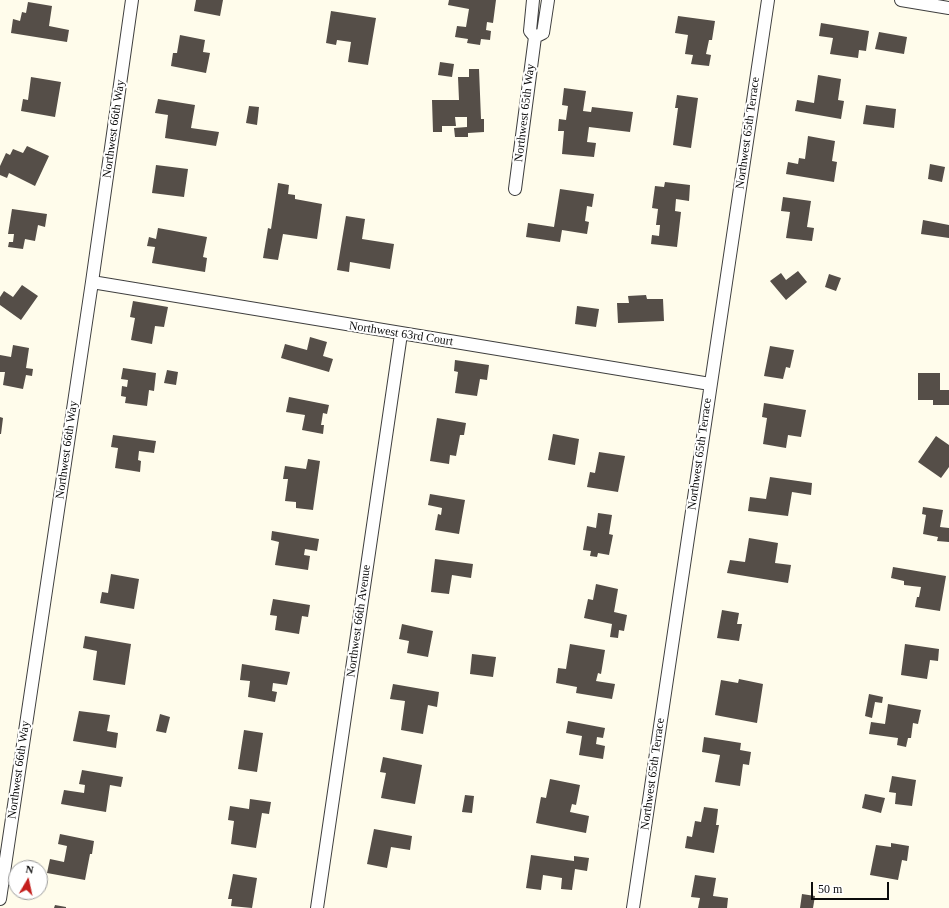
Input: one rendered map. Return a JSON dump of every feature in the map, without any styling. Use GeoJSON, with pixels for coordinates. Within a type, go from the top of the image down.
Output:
{"type":"FeatureCollection","features":[{"type":"Feature","properties":{"kind":"street","name":"Northwest 66th Way"},"geometry":{"type":"LineString","coordinates":[[0,899],[92,282],[132,0]]}},
{"type":"Feature","properties":{"kind":"street","name":"Northwest 65th Terrace"},"geometry":{"type":"LineString","coordinates":[[633,908],[768,0]]}},
{"type":"Feature","properties":{"kind":"street"},"geometry":{"type":"LineString","coordinates":[[901,0],[949,8]]}},
{"type":"Feature","properties":{"kind":"street"},"geometry":{"type":"LineString","coordinates":[[533,2],[548,3]]}},
{"type":"Feature","properties":{"kind":"street","name":"Northwest 65th Way"},"geometry":{"type":"LineString","coordinates":[[515,189],[535,37],[530,31],[533,2]]}},
{"type":"Feature","properties":{"kind":"street","name":"Northwest 65th Way"},"geometry":{"type":"LineString","coordinates":[[535,37],[543,33],[548,3]]}},
{"type":"Feature","properties":{"kind":"street","name":"Northwest 63rd Court"},"geometry":{"type":"LineString","coordinates":[[92,282],[710,384]]}},
{"type":"Feature","properties":{"kind":"street","name":"Northwest 66th Avenue"},"geometry":{"type":"LineString","coordinates":[[316,908],[401,334]]}},
{"type":"Feature","properties":{"kind":"building"},"geometry":{"type":"Polygon","coordinates":[[[196,0],[223,0],[220,16],[194,11],[196,0]]]}},
{"type":"Feature","properties":{"kind":"building"},"geometry":{"type":"Polygon","coordinates":[[[449,0],[496,0],[493,23],[487,22],[486,30],[491,31],[490,40],[481,39],[480,45],[467,43],[468,39],[455,37],[457,26],[466,27],[469,9],[448,5],[449,0]]]}},
{"type":"Feature","properties":{"kind":"building"},"geometry":{"type":"Polygon","coordinates":[[[28,2],[52,6],[49,26],[69,30],[67,42],[11,33],[13,19],[20,21],[22,12],[26,13],[28,2]]]}},
{"type":"Feature","properties":{"kind":"building"},"geometry":{"type":"Polygon","coordinates":[[[331,11],[376,18],[368,65],[348,62],[351,42],[337,40],[336,45],[326,43],[331,11]]]}},
{"type":"Feature","properties":{"kind":"building"},"geometry":{"type":"Polygon","coordinates":[[[678,16],[715,21],[712,40],[709,40],[706,54],[711,55],[709,66],[691,64],[693,55],[685,54],[688,35],[675,33],[678,16]]]}},
{"type":"Feature","properties":{"kind":"building"},"geometry":{"type":"Polygon","coordinates":[[[821,23],[869,31],[866,51],[859,50],[858,58],[830,54],[833,38],[819,36],[821,23]]]}},
{"type":"Feature","properties":{"kind":"building"},"geometry":{"type":"Polygon","coordinates":[[[879,32],[907,37],[904,54],[875,49],[879,32]]]}},
{"type":"Feature","properties":{"kind":"building"},"geometry":{"type":"Polygon","coordinates":[[[180,35],[205,40],[203,52],[210,53],[206,73],[171,66],[173,53],[177,53],[180,35]]]}},
{"type":"Feature","properties":{"kind":"building"},"geometry":{"type":"Polygon","coordinates":[[[440,62],[454,64],[452,77],[438,75],[440,62]]]}},
{"type":"Feature","properties":{"kind":"building"},"geometry":{"type":"Polygon","coordinates":[[[469,69],[479,69],[481,119],[484,119],[484,132],[468,133],[468,137],[455,137],[454,128],[467,127],[467,117],[455,117],[456,126],[442,126],[442,132],[433,132],[432,100],[459,100],[458,77],[469,77],[469,69]]]}},
{"type":"Feature","properties":{"kind":"building"},"geometry":{"type":"Polygon","coordinates":[[[818,75],[841,79],[838,100],[844,101],[841,119],[795,111],[797,100],[814,103],[818,75]]]}},
{"type":"Feature","properties":{"kind":"building"},"geometry":{"type":"Polygon","coordinates":[[[31,77],[61,82],[55,117],[21,111],[23,99],[28,100],[31,77]]]}},
{"type":"Feature","properties":{"kind":"building"},"geometry":{"type":"Polygon","coordinates":[[[564,88],[586,91],[583,111],[591,112],[592,107],[633,112],[630,132],[589,127],[587,142],[596,143],[594,157],[562,154],[564,131],[558,131],[559,119],[566,120],[568,106],[562,105],[564,88]]]}},
{"type":"Feature","properties":{"kind":"building"},"geometry":{"type":"Polygon","coordinates":[[[677,95],[698,98],[691,148],[673,145],[678,108],[675,108],[677,95]]]}},
{"type":"Feature","properties":{"kind":"building"},"geometry":{"type":"Polygon","coordinates":[[[158,99],[195,105],[191,128],[219,132],[216,146],[165,138],[168,115],[155,113],[158,99]]]}},
{"type":"Feature","properties":{"kind":"building"},"geometry":{"type":"Polygon","coordinates":[[[866,105],[896,109],[894,128],[863,124],[866,105]]]}},
{"type":"Feature","properties":{"kind":"building"},"geometry":{"type":"Polygon","coordinates":[[[249,106],[259,107],[257,125],[246,123],[249,106]]]}},
{"type":"Feature","properties":{"kind":"building"},"geometry":{"type":"Polygon","coordinates":[[[808,136],[835,141],[832,161],[837,162],[834,182],[786,174],[788,162],[798,164],[799,158],[805,159],[808,136]]]}},
{"type":"Feature","properties":{"kind":"building"},"geometry":{"type":"Polygon","coordinates":[[[27,146],[49,156],[35,186],[9,173],[7,178],[0,175],[0,166],[6,153],[10,155],[13,149],[23,153],[27,146]]]}},
{"type":"Feature","properties":{"kind":"building"},"geometry":{"type":"Polygon","coordinates":[[[930,164],[945,167],[942,182],[928,179],[930,164]]]}},
{"type":"Feature","properties":{"kind":"building"},"geometry":{"type":"Polygon","coordinates":[[[156,165],[188,169],[184,197],[152,193],[156,165]]]}},
{"type":"Feature","properties":{"kind":"building"},"geometry":{"type":"Polygon","coordinates":[[[665,182],[690,185],[689,201],[676,199],[675,211],[681,212],[677,247],[651,244],[652,235],[659,236],[660,225],[656,225],[658,209],[652,208],[655,186],[664,187],[665,182]]]}},
{"type":"Feature","properties":{"kind":"building"},"geometry":{"type":"Polygon","coordinates":[[[278,183],[289,185],[288,194],[295,195],[295,199],[322,204],[317,239],[283,234],[278,260],[263,258],[268,228],[271,229],[278,183]]]}},
{"type":"Feature","properties":{"kind":"building"},"geometry":{"type":"Polygon","coordinates":[[[560,189],[594,194],[592,207],[587,206],[585,221],[589,222],[587,234],[562,230],[560,242],[526,237],[528,223],[554,227],[560,189]]]}},
{"type":"Feature","properties":{"kind":"building"},"geometry":{"type":"Polygon","coordinates":[[[783,197],[811,201],[807,227],[814,228],[812,241],[786,238],[790,212],[781,211],[783,197]]]}},
{"type":"Feature","properties":{"kind":"building"},"geometry":{"type":"Polygon","coordinates":[[[12,209],[47,214],[45,227],[38,225],[35,241],[25,239],[23,249],[8,247],[9,242],[13,242],[14,234],[8,234],[12,209]]]}},
{"type":"Feature","properties":{"kind":"building"},"geometry":{"type":"Polygon","coordinates":[[[346,216],[365,219],[362,239],[394,244],[390,269],[350,262],[349,272],[337,270],[346,216]]]}},
{"type":"Feature","properties":{"kind":"building"},"geometry":{"type":"Polygon","coordinates":[[[923,220],[949,225],[949,238],[921,234],[923,220]]]}},
{"type":"Feature","properties":{"kind":"building"},"geometry":{"type":"Polygon","coordinates":[[[158,228],[207,237],[203,257],[207,258],[205,272],[152,263],[155,247],[147,246],[149,237],[156,239],[158,228]]]}},
{"type":"Feature","properties":{"kind":"building"},"geometry":{"type":"Polygon","coordinates":[[[798,271],[807,282],[786,300],[770,281],[781,273],[786,280],[798,271]]]}},
{"type":"Feature","properties":{"kind":"building"},"geometry":{"type":"Polygon","coordinates":[[[829,274],[841,278],[836,291],[825,287],[829,274]]]}},
{"type":"Feature","properties":{"kind":"building"},"geometry":{"type":"Polygon","coordinates":[[[22,285],[38,296],[21,320],[0,305],[0,297],[4,291],[13,297],[22,285]]]}},
{"type":"Feature","properties":{"kind":"building"},"geometry":{"type":"Polygon","coordinates":[[[646,295],[647,299],[663,299],[664,321],[618,323],[617,303],[629,303],[628,296],[646,295]]]}},
{"type":"Feature","properties":{"kind":"building"},"geometry":{"type":"Polygon","coordinates":[[[133,301],[168,307],[164,327],[155,326],[152,344],[131,340],[135,318],[130,317],[133,301]]]}},
{"type":"Feature","properties":{"kind":"building"},"geometry":{"type":"Polygon","coordinates":[[[577,306],[599,309],[596,327],[575,324],[577,306]]]}},
{"type":"Feature","properties":{"kind":"building"},"geometry":{"type":"Polygon","coordinates":[[[310,337],[327,342],[323,356],[333,359],[329,372],[281,358],[285,344],[307,350],[310,337]]]}},
{"type":"Feature","properties":{"kind":"building"},"geometry":{"type":"Polygon","coordinates":[[[13,345],[29,348],[26,368],[33,369],[32,376],[26,375],[23,389],[3,385],[5,372],[0,372],[0,355],[11,357],[13,345]]]}},
{"type":"Feature","properties":{"kind":"building"},"geometry":{"type":"Polygon","coordinates":[[[770,346],[794,350],[790,368],[786,367],[783,379],[764,376],[770,346]]]}},
{"type":"Feature","properties":{"kind":"building"},"geometry":{"type":"Polygon","coordinates":[[[455,360],[489,365],[487,380],[480,379],[477,396],[455,393],[458,372],[454,371],[455,360]]]}},
{"type":"Feature","properties":{"kind":"building"},"geometry":{"type":"Polygon","coordinates":[[[123,368],[156,373],[154,391],[149,390],[147,406],[125,403],[126,397],[121,396],[122,386],[127,387],[128,380],[121,379],[123,368]]]}},
{"type":"Feature","properties":{"kind":"building"},"geometry":{"type":"Polygon","coordinates":[[[167,370],[178,372],[176,385],[164,383],[167,370]]]}},
{"type":"Feature","properties":{"kind":"building"},"geometry":{"type":"Polygon","coordinates":[[[918,373],[940,373],[940,390],[949,390],[949,405],[933,405],[933,400],[918,400],[918,373]]]}},
{"type":"Feature","properties":{"kind":"building"},"geometry":{"type":"Polygon","coordinates":[[[289,397],[329,405],[327,414],[323,413],[321,425],[324,425],[323,434],[302,430],[305,415],[286,412],[289,397]]]}},
{"type":"Feature","properties":{"kind":"building"},"geometry":{"type":"Polygon","coordinates":[[[764,403],[806,410],[801,437],[788,435],[786,448],[763,444],[767,418],[762,417],[764,403]]]}},
{"type":"Feature","properties":{"kind":"building"},"geometry":{"type":"Polygon","coordinates":[[[0,417],[3,418],[1,434],[0,434],[0,417]]]}},
{"type":"Feature","properties":{"kind":"building"},"geometry":{"type":"Polygon","coordinates":[[[437,418],[466,423],[464,435],[460,435],[456,456],[450,455],[449,464],[430,461],[437,418]]]}},
{"type":"Feature","properties":{"kind":"building"},"geometry":{"type":"Polygon","coordinates":[[[553,434],[579,439],[575,465],[548,460],[553,434]]]}},
{"type":"Feature","properties":{"kind":"building"},"geometry":{"type":"Polygon","coordinates":[[[113,435],[156,441],[154,453],[139,451],[138,460],[141,461],[140,472],[115,468],[118,448],[111,447],[113,435]]]}},
{"type":"Feature","properties":{"kind":"building"},"geometry":{"type":"Polygon","coordinates":[[[936,436],[949,445],[949,467],[941,478],[918,462],[936,436]]]}},
{"type":"Feature","properties":{"kind":"building"},"geometry":{"type":"Polygon","coordinates":[[[599,452],[625,456],[618,492],[587,487],[590,472],[595,473],[599,452]]]}},
{"type":"Feature","properties":{"kind":"building"},"geometry":{"type":"Polygon","coordinates":[[[308,459],[320,461],[313,510],[296,508],[296,502],[285,501],[288,479],[283,479],[285,466],[306,469],[308,459]]]}},
{"type":"Feature","properties":{"kind":"building"},"geometry":{"type":"Polygon","coordinates":[[[770,477],[812,483],[811,495],[792,492],[788,516],[748,511],[750,497],[766,499],[770,477]]]}},
{"type":"Feature","properties":{"kind":"building"},"geometry":{"type":"Polygon","coordinates":[[[430,494],[465,500],[459,534],[435,530],[438,514],[441,515],[442,508],[428,505],[430,494]]]}},
{"type":"Feature","properties":{"kind":"building"},"geometry":{"type":"Polygon","coordinates":[[[923,507],[943,510],[940,527],[949,528],[949,542],[937,541],[938,537],[923,534],[926,515],[922,514],[923,507]]]}},
{"type":"Feature","properties":{"kind":"building"},"geometry":{"type":"Polygon","coordinates":[[[598,513],[612,515],[609,534],[613,535],[609,555],[598,553],[597,557],[590,556],[591,551],[583,550],[587,526],[596,528],[598,513]]]}},
{"type":"Feature","properties":{"kind":"building"},"geometry":{"type":"Polygon","coordinates":[[[272,531],[319,539],[317,551],[305,549],[304,555],[310,556],[308,570],[275,565],[279,542],[271,540],[272,531]]]}},
{"type":"Feature","properties":{"kind":"building"},"geometry":{"type":"Polygon","coordinates":[[[749,538],[778,543],[775,563],[791,565],[788,583],[727,573],[730,560],[745,562],[749,538]]]}},
{"type":"Feature","properties":{"kind":"building"},"geometry":{"type":"Polygon","coordinates":[[[435,559],[473,564],[471,578],[452,575],[449,594],[431,592],[435,559]]]}},
{"type":"Feature","properties":{"kind":"building"},"geometry":{"type":"Polygon","coordinates":[[[893,567],[946,576],[940,611],[915,607],[921,587],[904,585],[904,581],[891,578],[893,567]]]}},
{"type":"Feature","properties":{"kind":"building"},"geometry":{"type":"Polygon","coordinates":[[[111,574],[139,579],[134,609],[100,603],[102,592],[108,593],[111,574]]]}},
{"type":"Feature","properties":{"kind":"building"},"geometry":{"type":"Polygon","coordinates":[[[596,584],[618,589],[614,612],[627,615],[624,631],[619,630],[618,638],[610,637],[612,624],[584,618],[588,599],[593,600],[596,584]]]}},
{"type":"Feature","properties":{"kind":"building"},"geometry":{"type":"Polygon","coordinates":[[[273,599],[310,605],[308,617],[302,616],[299,634],[275,630],[277,616],[270,615],[273,599]]]}},
{"type":"Feature","properties":{"kind":"building"},"geometry":{"type":"Polygon","coordinates":[[[722,610],[739,613],[737,624],[742,624],[739,641],[717,638],[722,610]]]}},
{"type":"Feature","properties":{"kind":"building"},"geometry":{"type":"Polygon","coordinates":[[[402,624],[433,631],[428,657],[407,653],[409,641],[399,639],[402,624]]]}},
{"type":"Feature","properties":{"kind":"building"},"geometry":{"type":"Polygon","coordinates":[[[85,636],[131,644],[125,685],[93,680],[97,651],[83,648],[85,636]]]}},
{"type":"Feature","properties":{"kind":"building"},"geometry":{"type":"Polygon","coordinates":[[[570,644],[605,650],[601,674],[598,673],[596,681],[615,684],[612,699],[576,693],[577,687],[556,683],[558,668],[566,669],[570,644]]]}},
{"type":"Feature","properties":{"kind":"building"},"geometry":{"type":"Polygon","coordinates":[[[905,644],[939,649],[938,661],[930,660],[927,679],[901,675],[905,644]]]}},
{"type":"Feature","properties":{"kind":"building"},"geometry":{"type":"Polygon","coordinates":[[[472,654],[496,657],[493,677],[470,674],[472,654]]]}},
{"type":"Feature","properties":{"kind":"building"},"geometry":{"type":"Polygon","coordinates":[[[242,664],[290,672],[287,685],[273,683],[272,691],[277,692],[275,702],[248,697],[250,681],[240,680],[242,664]]]}},
{"type":"Feature","properties":{"kind":"building"},"geometry":{"type":"Polygon","coordinates":[[[739,679],[763,684],[757,723],[715,715],[721,680],[738,683],[739,679]]]}},
{"type":"Feature","properties":{"kind":"building"},"geometry":{"type":"Polygon","coordinates":[[[393,684],[439,692],[437,707],[428,705],[423,734],[401,730],[405,701],[390,699],[393,684]]]}},
{"type":"Feature","properties":{"kind":"building"},"geometry":{"type":"Polygon","coordinates":[[[869,694],[883,697],[882,703],[875,702],[872,718],[865,716],[869,694]]]}},
{"type":"Feature","properties":{"kind":"building"},"geometry":{"type":"Polygon","coordinates":[[[888,704],[921,710],[918,724],[913,723],[911,738],[908,738],[906,747],[897,745],[898,738],[869,734],[871,722],[885,724],[888,704]]]}},
{"type":"Feature","properties":{"kind":"building"},"geometry":{"type":"Polygon","coordinates":[[[79,711],[110,715],[107,731],[118,733],[116,748],[73,741],[79,711]]]}},
{"type":"Feature","properties":{"kind":"building"},"geometry":{"type":"Polygon","coordinates":[[[160,714],[170,717],[166,733],[156,731],[160,714]]]}},
{"type":"Feature","properties":{"kind":"building"},"geometry":{"type":"Polygon","coordinates":[[[568,721],[605,728],[603,738],[597,737],[596,744],[605,746],[603,759],[579,755],[582,736],[566,733],[568,721]]]}},
{"type":"Feature","properties":{"kind":"building"},"geometry":{"type":"Polygon","coordinates":[[[244,730],[263,733],[257,772],[238,769],[244,730]]]}},
{"type":"Feature","properties":{"kind":"building"},"geometry":{"type":"Polygon","coordinates":[[[704,737],[741,743],[740,750],[751,752],[749,765],[743,764],[740,786],[715,782],[720,755],[702,752],[704,737]]]}},
{"type":"Feature","properties":{"kind":"building"},"geometry":{"type":"Polygon","coordinates":[[[383,757],[422,765],[415,804],[381,798],[386,773],[380,772],[383,757]]]}},
{"type":"Feature","properties":{"kind":"building"},"geometry":{"type":"Polygon","coordinates":[[[82,770],[123,777],[121,787],[110,785],[106,812],[61,804],[64,790],[84,793],[85,785],[79,784],[82,770]]]}},
{"type":"Feature","properties":{"kind":"building"},"geometry":{"type":"Polygon","coordinates":[[[892,776],[916,780],[912,806],[895,804],[896,793],[889,792],[892,776]]]}},
{"type":"Feature","properties":{"kind":"building"},"geometry":{"type":"Polygon","coordinates":[[[550,779],[580,785],[576,805],[572,804],[570,812],[589,816],[586,833],[536,823],[541,797],[546,798],[550,779]]]}},
{"type":"Feature","properties":{"kind":"building"},"geometry":{"type":"Polygon","coordinates":[[[865,794],[885,798],[881,813],[862,808],[865,794]]]}},
{"type":"Feature","properties":{"kind":"building"},"geometry":{"type":"Polygon","coordinates":[[[465,795],[474,796],[472,813],[462,812],[465,795]]]}},
{"type":"Feature","properties":{"kind":"building"},"geometry":{"type":"Polygon","coordinates":[[[250,799],[271,802],[269,814],[262,813],[256,848],[231,844],[234,821],[228,820],[230,806],[249,809],[250,799]]]}},
{"type":"Feature","properties":{"kind":"building"},"geometry":{"type":"Polygon","coordinates":[[[704,807],[718,809],[716,825],[719,825],[714,853],[685,848],[687,836],[692,837],[695,821],[701,822],[704,807]]]}},
{"type":"Feature","properties":{"kind":"building"},"geometry":{"type":"Polygon","coordinates":[[[374,829],[412,836],[410,850],[391,847],[387,868],[367,864],[374,829]]]}},
{"type":"Feature","properties":{"kind":"building"},"geometry":{"type":"Polygon","coordinates":[[[60,834],[94,841],[85,880],[48,873],[50,859],[64,862],[67,846],[58,844],[60,834]]]}},
{"type":"Feature","properties":{"kind":"building"},"geometry":{"type":"Polygon","coordinates":[[[891,843],[909,846],[907,861],[902,860],[898,880],[870,875],[876,845],[891,847],[891,843]]]}},
{"type":"Feature","properties":{"kind":"building"},"geometry":{"type":"Polygon","coordinates":[[[531,855],[574,861],[574,856],[589,858],[587,871],[575,869],[572,890],[561,889],[562,878],[543,875],[541,890],[526,888],[531,855]]]}},
{"type":"Feature","properties":{"kind":"building"},"geometry":{"type":"Polygon","coordinates":[[[233,874],[257,878],[252,908],[231,906],[232,899],[228,899],[233,874]]]}},
{"type":"Feature","properties":{"kind":"building"},"geometry":{"type":"Polygon","coordinates":[[[695,875],[716,878],[713,896],[728,898],[727,908],[698,908],[700,898],[691,897],[695,875]]]}},
{"type":"Feature","properties":{"kind":"building"},"geometry":{"type":"Polygon","coordinates":[[[802,894],[815,896],[813,908],[800,908],[802,894]]]}},
{"type":"Feature","properties":{"kind":"building"},"geometry":{"type":"Polygon","coordinates":[[[55,905],[66,907],[66,908],[54,908],[55,905]]]}}]}
